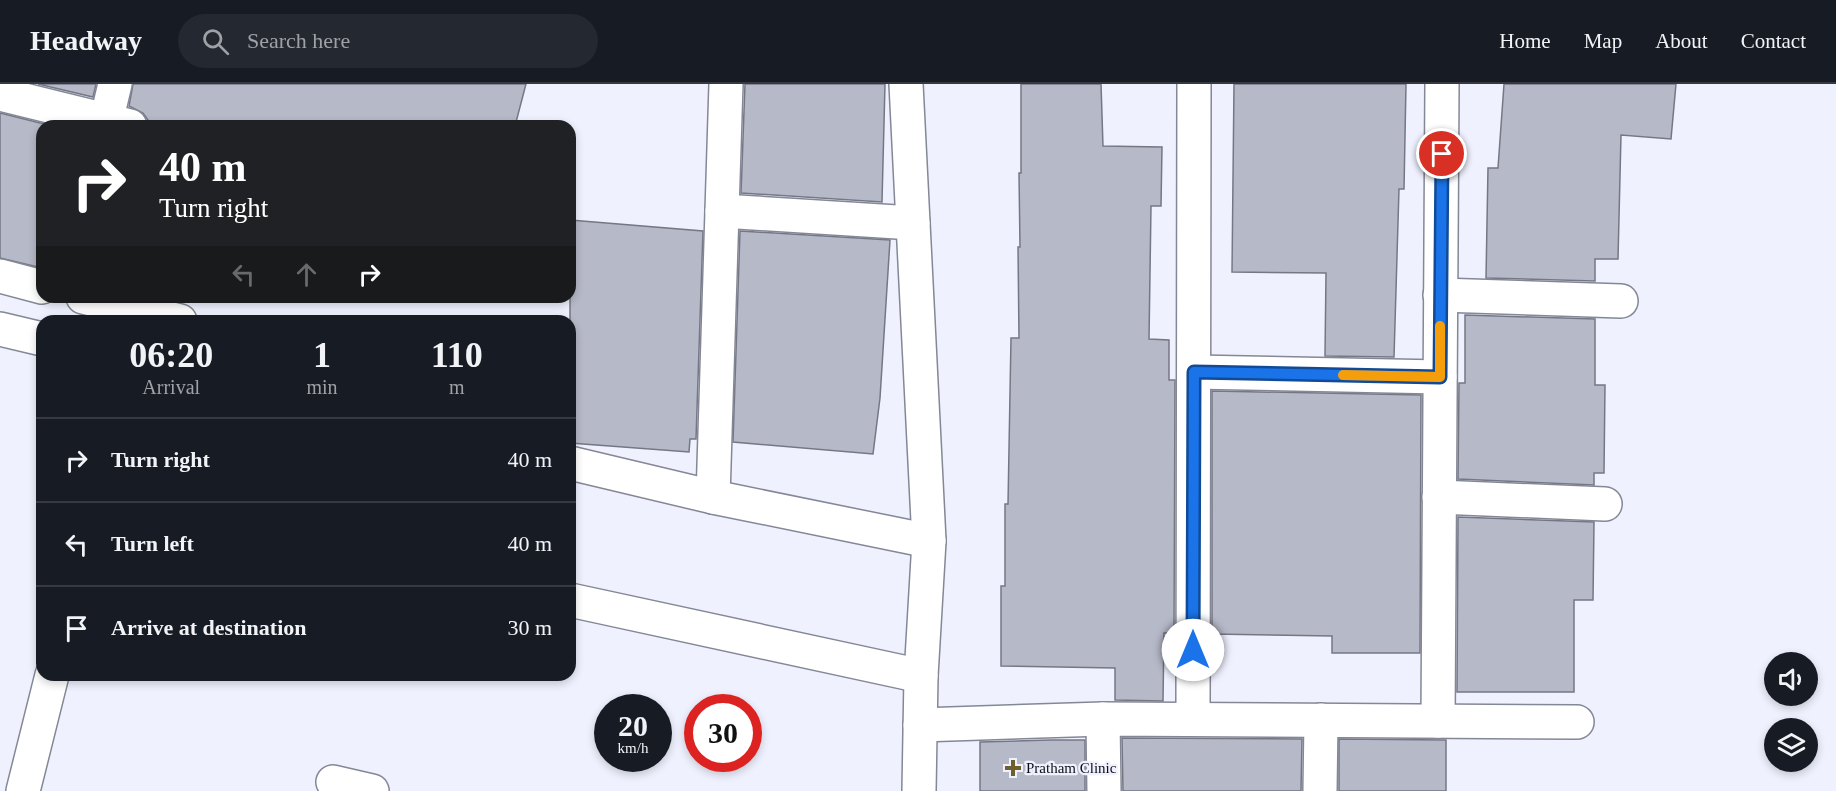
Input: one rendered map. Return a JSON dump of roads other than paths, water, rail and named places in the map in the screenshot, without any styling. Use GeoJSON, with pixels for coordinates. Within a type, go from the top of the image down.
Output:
{"type":"FeatureCollection","features":[{"type":"Feature","properties":{"kind":"street"},"geometry":{"type":"LineString","coordinates":[[114,120],[115,84]]}},
{"type":"Feature","properties":{"kind":"street"},"geometry":{"type":"LineString","coordinates":[[713,496],[726,84]]}},
{"type":"Feature","properties":{"kind":"street"},"geometry":{"type":"LineString","coordinates":[[906,84],[929,541],[921,676],[919,791]]}},
{"type":"Feature","properties":{"kind":"street"},"geometry":{"type":"LineString","coordinates":[[1193,719],[1194,84]]}},
{"type":"Feature","properties":{"kind":"street"},"geometry":{"type":"LineString","coordinates":[[1438,721],[1442,84]]}},
{"type":"Feature","properties":{"kind":"street"},"geometry":{"type":"LineString","coordinates":[[0,94],[99,120]]}},
{"type":"Feature","properties":{"kind":"street"},"geometry":{"type":"LineString","coordinates":[[722,211],[913,223]]}},
{"type":"Feature","properties":{"kind":"street"},"geometry":{"type":"LineString","coordinates":[[0,276],[36,285]]}},
{"type":"Feature","properties":{"kind":"street"},"geometry":{"type":"LineString","coordinates":[[1440,295],[1621,301]]}},
{"type":"Feature","properties":{"kind":"street"},"geometry":{"type":"LineString","coordinates":[[107,303],[156,315]]}},
{"type":"Feature","properties":{"kind":"street"},"geometry":{"type":"LineString","coordinates":[[0,328],[36,337]]}},
{"type":"Feature","properties":{"kind":"street"},"geometry":{"type":"LineString","coordinates":[[1194,372],[1440,377]]}},
{"type":"Feature","properties":{"kind":"street"},"geometry":{"type":"LineString","coordinates":[[576,464],[713,496],[929,541]]}},
{"type":"Feature","properties":{"kind":"street"},"geometry":{"type":"LineString","coordinates":[[1439,497],[1605,504]]}},
{"type":"Feature","properties":{"kind":"street"},"geometry":{"type":"LineString","coordinates":[[576,601],[921,676]]}},
{"type":"Feature","properties":{"kind":"street"},"geometry":{"type":"LineString","coordinates":[[23,791],[50,681]]}},
{"type":"Feature","properties":{"kind":"street"},"geometry":{"type":"LineString","coordinates":[[1103,719],[1104,791]]}},
{"type":"Feature","properties":{"kind":"street"},"geometry":{"type":"LineString","coordinates":[[920,725],[1103,719],[1577,722]]}},
{"type":"Feature","properties":{"kind":"street"},"geometry":{"type":"LineString","coordinates":[[1320,791],[1321,720]]}},
{"type":"Feature","properties":{"kind":"street"},"geometry":{"type":"LineString","coordinates":[[333,782],[372,791]]}},
{"type":"Feature","properties":{"kind":"place","name":"Pratham Clinic"},"geometry":{"type":"Point","coordinates":[1013,768]}}]}
